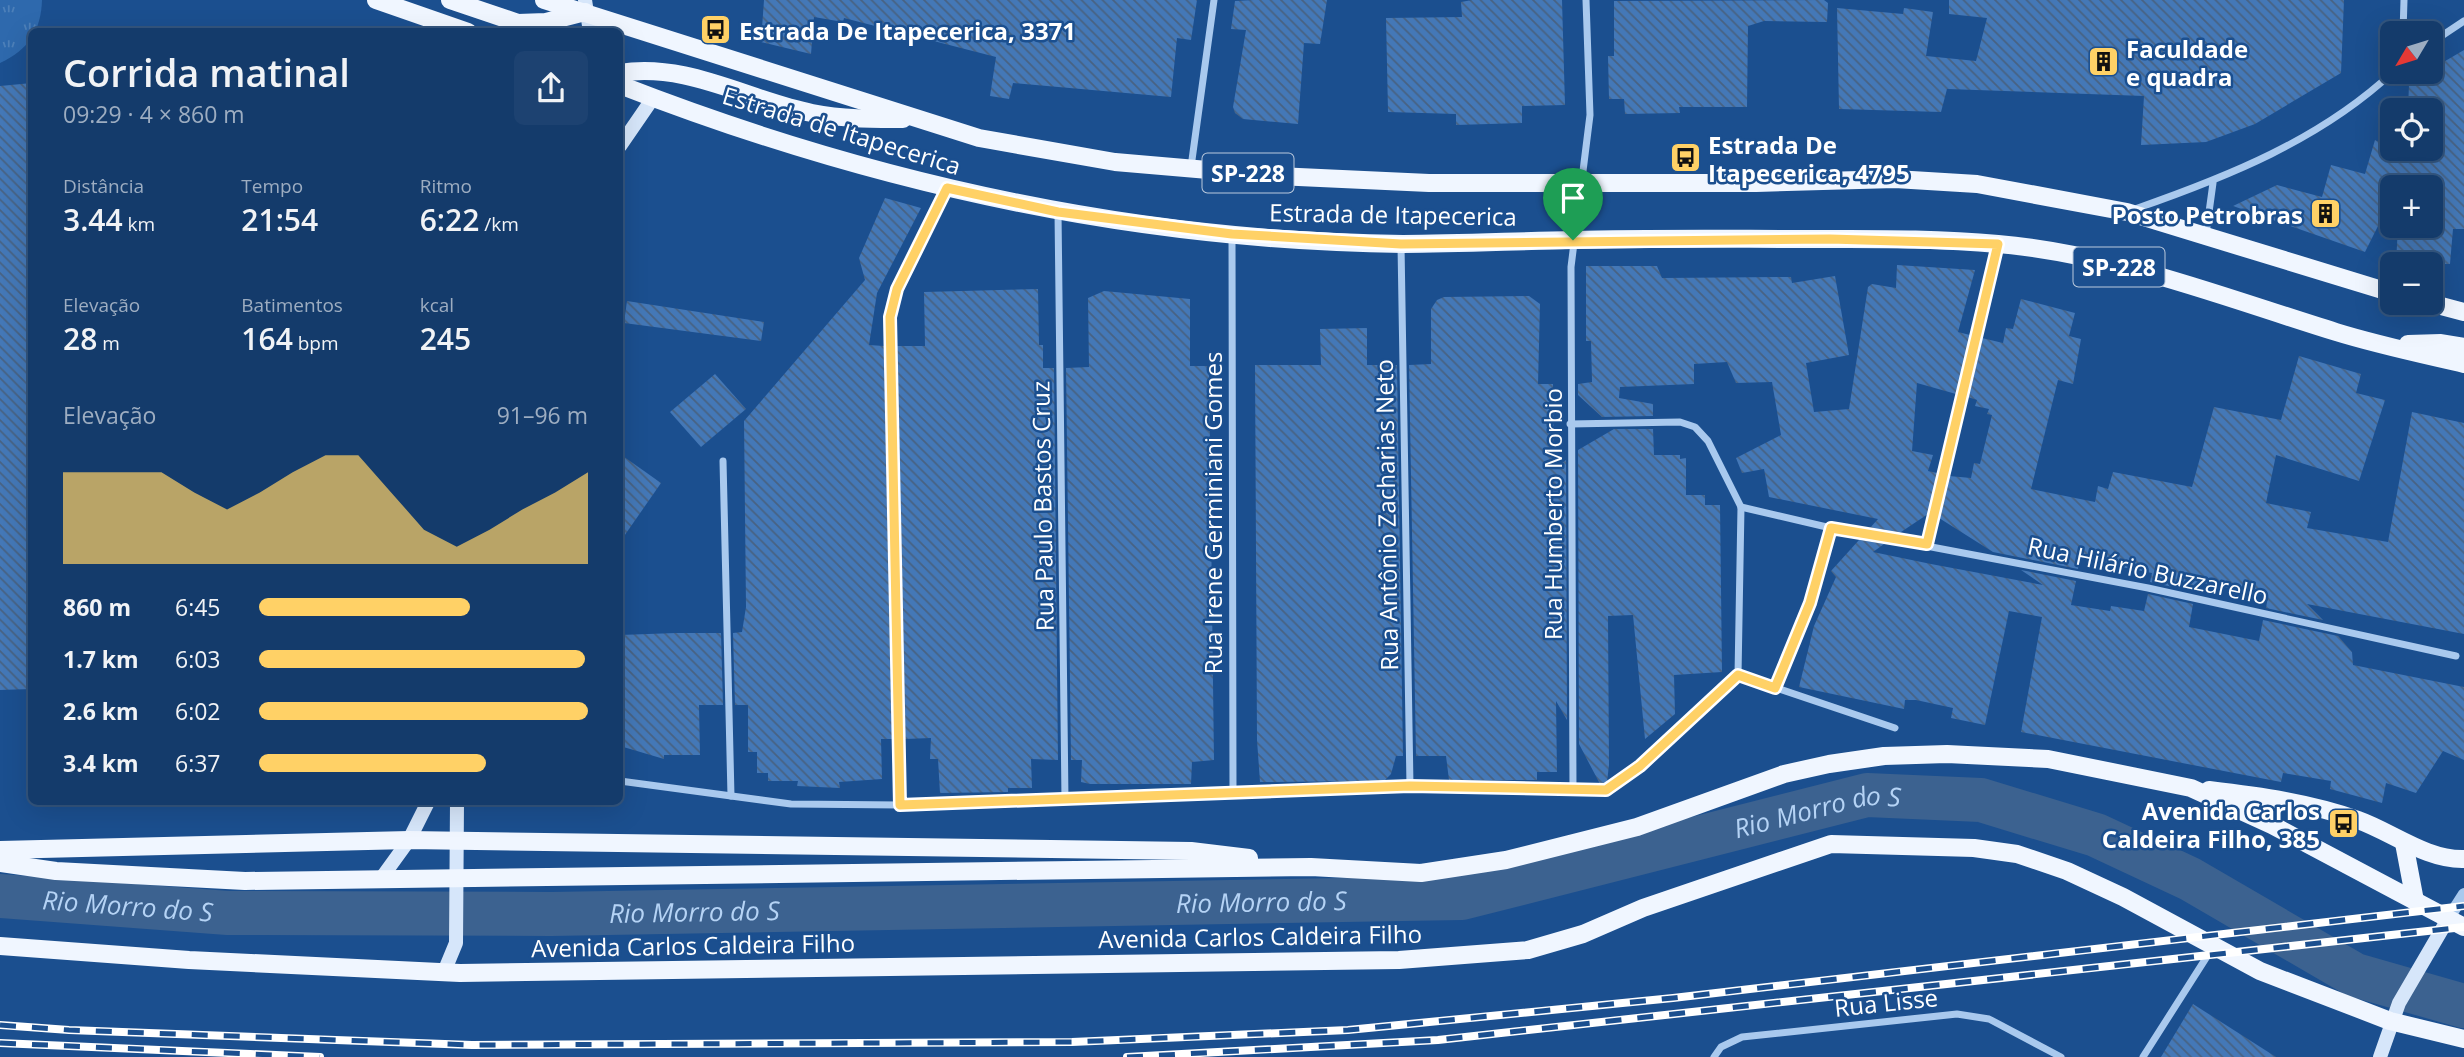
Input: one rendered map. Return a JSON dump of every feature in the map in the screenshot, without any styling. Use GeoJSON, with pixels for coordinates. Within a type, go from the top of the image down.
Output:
{"type":"FeatureCollection","features":[{"type":"Feature","properties":{"kind":"main road"},"geometry":{"type":"LineString","coordinates":[[376,0],[456,28]]}},
{"type":"Feature","properties":{"kind":"main road"},"geometry":{"type":"LineString","coordinates":[[450,0],[518,23],[546,22],[586,6],[589,28]]}},
{"type":"Feature","properties":{"kind":"main road","name":"Estrada de Itapecerica"},"geometry":{"type":"LineString","coordinates":[[544,0],[586,6],[979,138],[1115,162],[1429,183],[1895,179],[1977,184],[2127,212],[2380,289]]}},
{"type":"Feature","properties":{"kind":"main road"},"geometry":{"type":"LineString","coordinates":[[623,72],[648,68],[679,73],[810,113],[848,118],[920,120]]}},
{"type":"Feature","properties":{"kind":"main road","name":"Estrada de Itapecerica"},"geometry":{"type":"LineString","coordinates":[[623,86],[853,163],[947,188],[1058,212],[1232,234],[1401,244],[1573,240],[1898,239],[1998,244],[2076,255],[2180,283],[2383,345],[2464,364]]}},
{"type":"Feature","properties":{"kind":"main road"},"geometry":{"type":"LineString","coordinates":[[623,142],[653,98]]}},
{"type":"Feature","properties":{"kind":"main road"},"geometry":{"type":"LineString","coordinates":[[2443,306],[2464,312]]}},
{"type":"Feature","properties":{"kind":"main road"},"geometry":{"type":"LineString","coordinates":[[2383,345],[2441,344],[2464,347]]}},
{"type":"Feature","properties":{"kind":"main road"},"geometry":{"type":"LineString","coordinates":[[0,863],[56,871],[159,879],[380,880],[454,886],[1311,867],[1421,873],[1506,860],[1637,827],[1784,774],[1884,756],[1947,754],[2048,759],[2191,788],[2303,804],[2361,821],[2404,843],[2452,859],[2464,859]]}},
{"type":"Feature","properties":{"kind":"main road"},"geometry":{"type":"LineString","coordinates":[[2191,788],[2272,825],[2456,923],[2419,964],[2390,1021],[2380,1057]]}},
{"type":"Feature","properties":{"kind":"main road"},"geometry":{"type":"LineString","coordinates":[[380,880],[408,841],[426,805]]}},
{"type":"Feature","properties":{"kind":"main road"},"geometry":{"type":"LineString","coordinates":[[444,972],[456,943],[454,886],[457,805]]}},
{"type":"Feature","properties":{"kind":"main road"},"geometry":{"type":"LineString","coordinates":[[0,850],[455,841],[1191,851],[1311,867]]}},
{"type":"Feature","properties":{"kind":"main road"},"geometry":{"type":"LineString","coordinates":[[2404,843],[2415,901]]}},
{"type":"Feature","properties":{"kind":"main road","name":"Avenida Carlos Caldeira Filho"},"geometry":{"type":"LineString","coordinates":[[0,946],[190,960],[444,972],[1399,960],[1528,950],[1583,934],[1643,908],[1831,844],[1974,848],[2017,854],[2067,871],[2123,897],[2260,971],[2390,1021],[2464,1039]]}},
{"type":"Feature","properties":{"kind":"street"},"geometry":{"type":"LineString","coordinates":[[1191,168],[1214,0]]}},
{"type":"Feature","properties":{"kind":"street","name":"Rua Humberto Morbio"},"geometry":{"type":"LineString","coordinates":[[1573,789],[1570,424],[1573,240],[1590,115],[1586,0]]}},
{"type":"Feature","properties":{"kind":"street"},"geometry":{"type":"LineString","coordinates":[[2403,0],[2403,21]]}},
{"type":"Feature","properties":{"kind":"street"},"geometry":{"type":"LineString","coordinates":[[2443,35],[2464,21]]}},
{"type":"Feature","properties":{"kind":"street"},"geometry":{"type":"LineString","coordinates":[[2127,212],[2213,183],[2276,152],[2332,120],[2380,83]]}},
{"type":"Feature","properties":{"kind":"street"},"geometry":{"type":"LineString","coordinates":[[2206,238],[2213,183]]}},
{"type":"Feature","properties":{"kind":"street"},"geometry":{"type":"LineString","coordinates":[[900,805],[890,317],[897,289],[947,188]]}},
{"type":"Feature","properties":{"kind":"street","name":"Rua Paulo Bastos Cruz"},"geometry":{"type":"LineString","coordinates":[[1058,212],[1065,800]]}},
{"type":"Feature","properties":{"kind":"street","name":"Rua Irene Germiniani Gomes"},"geometry":{"type":"LineString","coordinates":[[1232,234],[1233,791]]}},
{"type":"Feature","properties":{"kind":"street","name":"Rua Antônio Zacharias Neto"},"geometry":{"type":"LineString","coordinates":[[1401,244],[1410,786]]}},
{"type":"Feature","properties":{"kind":"street"},"geometry":{"type":"LineString","coordinates":[[1927,544],[1998,244]]}},
{"type":"Feature","properties":{"kind":"street"},"geometry":{"type":"LineString","coordinates":[[623,781],[791,804],[900,805],[1410,786],[1610,788],[1640,766],[1738,675],[1741,507],[1708,441],[1695,427],[1680,422],[1570,424]]}},
{"type":"Feature","properties":{"kind":"street"},"geometry":{"type":"LineString","coordinates":[[723,461],[731,796]]}},
{"type":"Feature","properties":{"kind":"street","name":"Rua Hilário Buzzarello"},"geometry":{"type":"LineString","coordinates":[[1741,507],[1831,528],[1927,544],[2148,588],[2456,656]]}},
{"type":"Feature","properties":{"kind":"street"},"geometry":{"type":"LineString","coordinates":[[1775,688],[1810,603],[1831,528]]}},
{"type":"Feature","properties":{"kind":"street"},"geometry":{"type":"LineString","coordinates":[[1738,675],[1895,728]]}},
{"type":"Feature","properties":{"kind":"street"},"geometry":{"type":"LineString","coordinates":[[2456,923],[2464,894]]}},
{"type":"Feature","properties":{"kind":"street"},"geometry":{"type":"LineString","coordinates":[[2143,1057],[2213,947]]}},
{"type":"Feature","properties":{"kind":"street","name":"Rua Lisse"},"geometry":{"type":"LineString","coordinates":[[1714,1057],[1721,1047],[1742,1037],[1957,1014],[1989,1019],[2061,1057]]}},
{"type":"Feature","properties":{"kind":"green space"},"geometry":{"type":"Polygon","coordinates":[[[0,0],[42,0],[37,28],[28,28],[28,42],[0,63],[0,0]]]}},
{"type":"Feature","properties":{"kind":"building"},"geometry":{"type":"Polygon","coordinates":[[[764,0],[1197,0],[1191,40],[1177,38],[1171,97],[1013,83],[1009,99],[990,96],[996,57],[844,18],[843,22],[814,17],[811,54],[761,42],[764,0]]]}},
{"type":"Feature","properties":{"kind":"building"},"geometry":{"type":"Polygon","coordinates":[[[1327,0],[1320,44],[1304,43],[1298,124],[1243,119],[1235,113],[1233,107],[1246,30],[1231,29],[1235,1],[1327,0]]]}},
{"type":"Feature","properties":{"kind":"building"},"geometry":{"type":"Polygon","coordinates":[[[1562,0],[1565,105],[1522,106],[1522,123],[1456,125],[1456,114],[1388,112],[1386,18],[1462,17],[1461,2],[1562,0]]]}},
{"type":"Feature","properties":{"kind":"building"},"geometry":{"type":"Polygon","coordinates":[[[1824,0],[1828,3],[1827,22],[1764,21],[1748,26],[1747,107],[1679,107],[1680,113],[1625,114],[1624,99],[1609,99],[1608,56],[1614,56],[1614,1],[1824,0]]]}},
{"type":"Feature","properties":{"kind":"building"},"geometry":{"type":"Polygon","coordinates":[[[1949,0],[2344,0],[2341,73],[2255,124],[2206,142],[2141,145],[2144,96],[1947,89],[1941,112],[1839,109],[1837,8],[1903,14],[1904,8],[1933,12],[1926,56],[1976,61],[1987,18],[1949,14],[1949,0]]]}},
{"type":"Feature","properties":{"kind":"building"},"geometry":{"type":"Polygon","coordinates":[[[2464,50],[2464,229],[2453,229],[2450,264],[2443,264],[2443,252],[2397,252],[2397,238],[2443,238],[2443,175],[2380,175],[2380,222],[2365,252],[2233,206],[2277,185],[2322,197],[2331,165],[2365,174],[2375,140],[2380,143],[2380,161],[2443,161],[2443,98],[2408,98],[2409,84],[2443,84],[2443,62],[2464,50]]]}},
{"type":"Feature","properties":{"kind":"building"},"geometry":{"type":"Polygon","coordinates":[[[28,83],[28,689],[0,690],[0,86],[28,83]]]}},
{"type":"Feature","properties":{"kind":"building"},"geometry":{"type":"Polygon","coordinates":[[[885,198],[921,208],[877,293],[869,345],[884,346],[893,739],[881,739],[882,779],[839,782],[840,788],[797,786],[798,781],[768,781],[768,773],[757,773],[757,752],[748,752],[748,705],[735,705],[733,633],[742,632],[746,607],[744,421],[865,280],[859,258],[885,198]]]}},
{"type":"Feature","properties":{"kind":"building"},"geometry":{"type":"Polygon","coordinates":[[[1897,265],[1975,270],[1958,332],[1970,335],[1956,394],[1917,383],[1912,451],[1933,455],[1928,471],[1937,473],[1928,514],[1898,534],[1869,529],[1878,519],[1769,497],[1764,469],[1742,473],[1736,458],[1781,435],[1772,382],[1736,383],[1727,362],[1694,364],[1694,384],[1620,387],[1619,398],[1653,404],[1653,416],[1602,417],[1578,395],[1578,384],[1592,382],[1591,341],[1586,341],[1586,266],[1657,266],[1662,278],[1791,277],[1792,283],[1835,276],[1849,355],[1806,363],[1814,412],[1849,409],[1868,287],[1872,284],[1896,288],[1897,265]]]}},
{"type":"Feature","properties":{"kind":"building"},"geometry":{"type":"Polygon","coordinates":[[[1038,289],[1039,345],[1043,345],[1043,368],[1054,368],[1058,760],[1031,759],[1032,788],[1008,788],[1008,792],[940,793],[938,759],[930,759],[931,738],[905,739],[897,346],[925,346],[924,292],[1038,289]]]}},
{"type":"Feature","properties":{"kind":"building"},"geometry":{"type":"Polygon","coordinates":[[[1104,291],[1190,299],[1190,366],[1209,366],[1214,760],[1192,762],[1191,784],[1090,784],[1081,782],[1082,760],[1071,760],[1066,368],[1089,367],[1088,298],[1104,291]]]}},
{"type":"Feature","properties":{"kind":"building"},"geometry":{"type":"Polygon","coordinates":[[[1529,296],[1540,304],[1538,384],[1553,384],[1554,469],[1566,460],[1567,720],[1556,701],[1557,772],[1537,772],[1537,780],[1449,780],[1446,756],[1416,756],[1409,365],[1431,364],[1431,309],[1437,300],[1444,297],[1529,296]]]}},
{"type":"Feature","properties":{"kind":"building"},"geometry":{"type":"Polygon","coordinates":[[[2021,299],[2075,313],[2069,336],[2081,339],[2073,384],[2058,380],[2031,489],[2095,502],[2098,486],[2108,489],[2113,472],[2192,487],[2214,407],[2281,420],[2299,356],[2361,374],[2356,393],[2385,400],[2359,481],[2276,455],[2266,503],[2311,512],[2307,528],[2388,542],[2412,412],[2464,423],[2464,634],[2307,604],[2323,620],[2266,608],[2268,596],[2198,582],[2196,592],[2150,582],[2152,573],[2080,559],[2078,569],[1993,552],[1939,518],[1949,476],[1971,478],[1974,463],[1980,464],[1992,415],[1987,414],[1989,409],[1975,406],[1977,400],[1968,397],[1982,338],[2003,343],[2006,328],[2013,329],[2021,299]]]}},
{"type":"Feature","properties":{"kind":"building"},"geometry":{"type":"Polygon","coordinates":[[[627,301],[764,322],[761,341],[624,323],[627,301]]]}},
{"type":"Feature","properties":{"kind":"building"},"geometry":{"type":"Polygon","coordinates":[[[1367,328],[1367,365],[1397,365],[1403,756],[1396,756],[1391,774],[1384,781],[1260,782],[1257,740],[1255,365],[1321,365],[1320,329],[1367,328]]]}},
{"type":"Feature","properties":{"kind":"building"},"geometry":{"type":"Polygon","coordinates":[[[715,374],[746,409],[701,447],[670,412],[715,374]]]}},
{"type":"Feature","properties":{"kind":"building"},"geometry":{"type":"Polygon","coordinates":[[[1614,429],[1653,429],[1654,455],[1680,455],[1680,459],[1686,458],[1686,495],[1705,495],[1705,505],[1720,505],[1722,672],[1674,675],[1675,714],[1645,739],[1633,615],[1608,616],[1609,765],[1607,782],[1600,784],[1579,744],[1578,450],[1614,429]]]}},
{"type":"Feature","properties":{"kind":"building"},"geometry":{"type":"Polygon","coordinates":[[[623,456],[661,483],[623,538],[623,456]]]}},
{"type":"Feature","properties":{"kind":"building"},"geometry":{"type":"Polygon","coordinates":[[[1859,540],[1884,544],[1873,552],[1931,564],[2043,585],[2021,570],[2076,581],[2071,605],[2110,611],[2111,606],[2144,611],[2148,594],[2193,604],[2189,627],[2259,641],[2263,620],[2338,636],[2352,652],[2353,665],[2464,687],[2464,760],[2443,751],[2416,793],[2386,783],[2382,803],[2330,789],[2331,781],[2283,773],[2281,782],[2021,732],[2042,617],[2009,611],[1985,725],[1951,718],[1953,708],[1916,700],[1905,700],[1904,709],[1799,687],[1814,626],[1836,577],[1831,571],[1859,540]]]}},
{"type":"Feature","properties":{"kind":"building"},"geometry":{"type":"Polygon","coordinates":[[[721,633],[723,705],[699,705],[700,755],[664,755],[664,759],[623,747],[623,635],[721,633]]]}},
{"type":"Feature","properties":{"kind":"building"},"geometry":{"type":"Polygon","coordinates":[[[2193,1004],[2276,1057],[2161,1057],[2193,1004]]]}},
{"type":"Feature","properties":{"kind":"waterway","name":"Rio Morro do S"},"geometry":{"type":"LineString","coordinates":[[0,896],[228,913],[551,914],[1462,898],[1867,795],[1981,800],[2096,835],[2190,879],[2355,975],[2464,1006]]}},
{"type":"Feature","properties":{"kind":"railway"},"geometry":{"type":"LineString","coordinates":[[0,1025],[472,1045],[1072,1042],[1348,1030],[1673,998],[2464,906]]}},
{"type":"Feature","properties":{"kind":"railway"},"geometry":{"type":"LineString","coordinates":[[1127,1057],[1438,1040],[2464,927]]}},
{"type":"Feature","properties":{"kind":"railway"},"geometry":{"type":"LineString","coordinates":[[0,1043],[320,1057]]}},
{"type":"Feature","properties":{"kind":"place","name":"Estrada De Itapecerica, 3371"},"geometry":{"type":"Point","coordinates":[716,30]}},
{"type":"Feature","properties":{"kind":"place","name":"Faculdade e quadra"},"geometry":{"type":"Point","coordinates":[2103,62]}},
{"type":"Feature","properties":{"kind":"place","name":"Estrada De Itapecerica, 4795"},"geometry":{"type":"Point","coordinates":[1685,158]}},
{"type":"Feature","properties":{"kind":"place","name":"Posto Petrobras"},"geometry":{"type":"Point","coordinates":[2326,214]}},
{"type":"Feature","properties":{"kind":"place","name":"Avenida Carlos Caldeira Filho, 385"},"geometry":{"type":"Point","coordinates":[2343,824]}},
{"type":"Feature","properties":{"kind":"route"},"geometry":{"type":"LineString","coordinates":[[947,188],[1058,212],[1232,234],[1401,244],[1573,240],[1898,239],[1998,244],[1927,544],[1831,528],[1810,603],[1775,688],[1738,675],[1640,766],[1606,790],[1410,786],[900,805],[890,317],[897,289],[947,188]]}}]}
